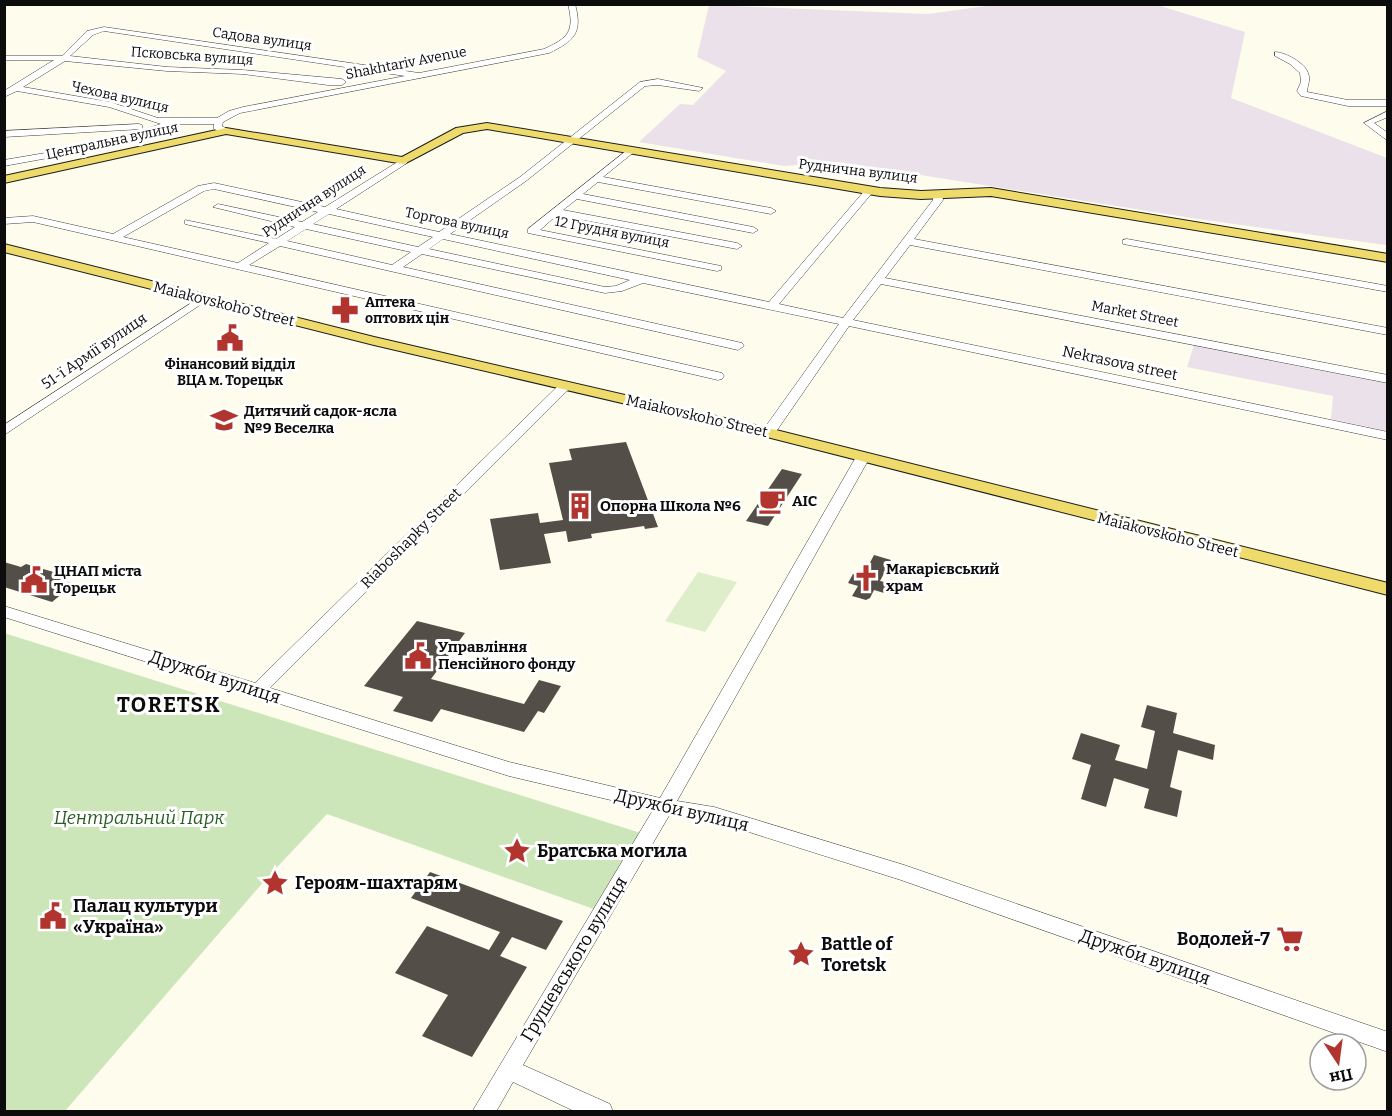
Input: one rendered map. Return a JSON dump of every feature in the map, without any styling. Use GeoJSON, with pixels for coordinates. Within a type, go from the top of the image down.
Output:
{"type":"FeatureCollection","features":[{"type":"Feature","properties":{"kind":"main road","name":"Руднична вулиця"},"geometry":{"type":"LineString","coordinates":[[221,126],[404,161],[447,135],[473,127],[503,127],[875,192],[937,194],[991,192],[1388,258]]}},
{"type":"Feature","properties":{"kind":"main road","name":"Центральна вулиця"},"geometry":{"type":"LineString","coordinates":[[4,180],[221,126]]}},
{"type":"Feature","properties":{"kind":"main road"},"geometry":{"type":"LineString","coordinates":[[875,192],[993,188],[1388,252]]}},
{"type":"Feature","properties":{"kind":"main road","name":"Maiakovskoho Street"},"geometry":{"type":"LineString","coordinates":[[4,248],[202,299],[768,433],[1388,590]]}},
{"type":"Feature","properties":{"kind":"street","name":"Shakhtariv Avenue"},"geometry":{"type":"LineString","coordinates":[[221,126],[223,116],[254,106],[546,51],[564,42],[577,26],[571,4]]}},
{"type":"Feature","properties":{"kind":"street","name":"Садова вулиця"},"geometry":{"type":"LineString","coordinates":[[64,58],[90,33],[104,29],[417,75]]}},
{"type":"Feature","properties":{"kind":"street"},"geometry":{"type":"LineString","coordinates":[[474,64],[493,52]]}},
{"type":"Feature","properties":{"kind":"street"},"geometry":{"type":"LineString","coordinates":[[1278,54],[1293,62],[1304,72],[1305,82],[1301,91],[1304,94],[1348,103],[1388,103]]}},
{"type":"Feature","properties":{"kind":"street","name":"Псковська вулиця"},"geometry":{"type":"LineString","coordinates":[[4,58],[64,58],[188,71],[243,72],[328,82],[357,79],[375,69]]}},
{"type":"Feature","properties":{"kind":"street"},"geometry":{"type":"LineString","coordinates":[[4,95],[64,58]]}},
{"type":"Feature","properties":{"kind":"street","name":"Чехова вулиця"},"geometry":{"type":"LineString","coordinates":[[4,81],[110,105],[157,121],[171,123],[192,120],[221,126]]}},
{"type":"Feature","properties":{"kind":"street"},"geometry":{"type":"LineString","coordinates":[[394,268],[444,235],[574,139],[643,84],[658,82],[699,88]]}},
{"type":"Feature","properties":{"kind":"street"},"geometry":{"type":"LineString","coordinates":[[1388,114],[1368,123],[1388,138]]}},
{"type":"Feature","properties":{"kind":"street"},"geometry":{"type":"LineString","coordinates":[[4,134],[141,127],[171,123]]}},
{"type":"Feature","properties":{"kind":"street"},"geometry":{"type":"LineString","coordinates":[[4,163],[100,146],[171,123]]}},
{"type":"Feature","properties":{"kind":"street","name":"12 Грудня вулиця"},"geometry":{"type":"LineString","coordinates":[[631,150],[532,231],[717,268]]}},
{"type":"Feature","properties":{"kind":"street"},"geometry":{"type":"LineString","coordinates":[[4,158],[19,160]]}},
{"type":"Feature","properties":{"kind":"street","name":"Руднична вулиця"},"geometry":{"type":"LineString","coordinates":[[241,266],[404,161]]}},
{"type":"Feature","properties":{"kind":"street"},"geometry":{"type":"LineString","coordinates":[[596,178],[771,211]]}},
{"type":"Feature","properties":{"kind":"street","name":"Торгова вулиця"},"geometry":{"type":"LineString","coordinates":[[114,237],[201,188],[214,186],[772,306]]}},
{"type":"Feature","properties":{"kind":"street"},"geometry":{"type":"LineString","coordinates":[[772,306],[875,192]]}},
{"type":"Feature","properties":{"kind":"street"},"geometry":{"type":"LineString","coordinates":[[768,433],[846,322],[938,200],[937,194]]}},
{"type":"Feature","properties":{"kind":"street","name":"12 Грудня вулиця"},"geometry":{"type":"LineString","coordinates":[[575,196],[753,230]]}},
{"type":"Feature","properties":{"kind":"street"},"geometry":{"type":"LineString","coordinates":[[218,207],[306,224],[605,290],[618,289],[642,279]]}},
{"type":"Feature","properties":{"kind":"street","name":"12 Грудня вулиця"},"geometry":{"type":"LineString","coordinates":[[556,212],[737,246]]}},
{"type":"Feature","properties":{"kind":"street"},"geometry":{"type":"LineString","coordinates":[[4,221],[33,219],[718,376]]}},
{"type":"Feature","properties":{"kind":"street"},"geometry":{"type":"LineString","coordinates":[[189,222],[738,346]]}},
{"type":"Feature","properties":{"kind":"street"},"geometry":{"type":"LineString","coordinates":[[907,241],[1388,332]]}},
{"type":"Feature","properties":{"kind":"street"},"geometry":{"type":"LineString","coordinates":[[1127,242],[1388,289]]}},
{"type":"Feature","properties":{"kind":"street","name":"Market Street"},"geometry":{"type":"LineString","coordinates":[[878,280],[1388,379]]}},
{"type":"Feature","properties":{"kind":"street","name":"51-ї Армії вулиця"},"geometry":{"type":"LineString","coordinates":[[4,431],[202,299]]}},
{"type":"Feature","properties":{"kind":"street","name":"Nekrasova street"},"geometry":{"type":"LineString","coordinates":[[772,306],[1388,436]]}},
{"type":"Feature","properties":{"kind":"street","name":"Riaboshapky Street"},"geometry":{"type":"LineString","coordinates":[[257,691],[565,386]]}},
{"type":"Feature","properties":{"kind":"street","name":"Грушевського вулиця"},"geometry":{"type":"LineString","coordinates":[[483,1112],[665,806],[863,457]]}},
{"type":"Feature","properties":{"kind":"street","name":"Дружби вулиця"},"geometry":{"type":"LineString","coordinates":[[4,611],[509,769],[665,806],[714,814],[904,873],[1388,1042]]}},
{"type":"Feature","properties":{"kind":"street"},"geometry":{"type":"LineString","coordinates":[[508,1069],[602,1112]]}},
{"type":"Feature","properties":{"kind":"shaded area"},"geometry":{"type":"Polygon","coordinates":[[[1001,4],[1157,5],[1245,32],[1231,98],[1387,158],[1386,245],[1198,219],[839,162],[784,166],[639,142],[680,104],[693,105],[726,71],[697,57],[709,5],[928,14],[1001,4]]]}},
{"type":"Feature","properties":{"kind":"shaded area"},"geometry":{"type":"Polygon","coordinates":[[[1194,345],[1387,383],[1387,431],[1331,419],[1333,396],[1187,367],[1194,345]]]}},
{"type":"Feature","properties":{"kind":"green space"},"geometry":{"type":"Polygon","coordinates":[[[698,572],[737,582],[705,632],[665,621],[698,572]]]}},
{"type":"Feature","properties":{"kind":"green space","name":"Центральний Парк"},"geometry":{"type":"Polygon","coordinates":[[[4,633],[647,835],[602,912],[327,814],[266,879],[65,1111],[5,1111],[4,633]]]}},
{"type":"Feature","properties":{"kind":"building","name":"Опорна Школа №6"},"geometry":{"type":"Polygon","coordinates":[[[626,442],[658,527],[645,529],[644,526],[591,534],[592,538],[568,542],[566,531],[544,534],[551,563],[500,570],[490,519],[538,513],[540,523],[563,520],[549,463],[572,460],[569,449],[626,442]]]}},
{"type":"Feature","properties":{"kind":"building","name":"АІС"},"geometry":{"type":"Polygon","coordinates":[[[782,469],[802,474],[768,526],[746,521],[782,469]]]}},
{"type":"Feature","properties":{"kind":"building","name":"Макарієвський храм"},"geometry":{"type":"Polygon","coordinates":[[[874,555],[891,560],[880,581],[889,583],[884,593],[874,590],[870,598],[866,600],[852,596],[858,586],[848,583],[853,574],[863,576],[874,555]]]}},
{"type":"Feature","properties":{"kind":"building","name":"ЦНАП міста Торецьк"},"geometry":{"type":"Polygon","coordinates":[[[4,562],[21,567],[26,564],[57,573],[53,577],[74,584],[52,602],[4,587],[4,562]]]}},
{"type":"Feature","properties":{"kind":"building","name":"Управління Пенсійного фонду"},"geometry":{"type":"Polygon","coordinates":[[[417,621],[465,633],[431,679],[524,704],[539,680],[561,686],[544,713],[538,711],[524,732],[441,709],[432,722],[393,711],[403,697],[364,686],[417,621]]]}},
{"type":"Feature","properties":{"kind":"building"},"geometry":{"type":"Polygon","coordinates":[[[1147,705],[1177,713],[1173,733],[1215,745],[1213,760],[1178,750],[1170,787],[1182,791],[1177,817],[1144,808],[1149,789],[1114,778],[1106,807],[1081,799],[1091,765],[1072,759],[1081,733],[1120,745],[1115,760],[1147,769],[1155,731],[1141,727],[1147,705]]]}},
{"type":"Feature","properties":{"kind":"building"},"geometry":{"type":"Polygon","coordinates":[[[430,872],[563,921],[546,950],[512,937],[500,956],[527,967],[472,1057],[422,1036],[448,995],[395,973],[427,926],[489,950],[500,932],[411,898],[430,872]]]}},
{"type":"Feature","properties":{"kind":"place","name":"Аптека оптових цін"},"geometry":{"type":"Point","coordinates":[345,310]}},
{"type":"Feature","properties":{"kind":"place","name":"Фінансовий відділ ВЦА м. Торецьк"},"geometry":{"type":"Point","coordinates":[230,338]}},
{"type":"Feature","properties":{"kind":"place","name":"Дитячий садок-ясла №9 Веселка"},"geometry":{"type":"Point","coordinates":[224,420]}},
{"type":"Feature","properties":{"kind":"place","name":"АІС"},"geometry":{"type":"Point","coordinates":[772,501]}},
{"type":"Feature","properties":{"kind":"place","name":"Опорна Школа №6"},"geometry":{"type":"Point","coordinates":[580,506]}},
{"type":"Feature","properties":{"kind":"place","name":"Макарієвський храм"},"geometry":{"type":"Point","coordinates":[866,578]}},
{"type":"Feature","properties":{"kind":"place","name":"ЦНАП міста Торецьк"},"geometry":{"type":"Point","coordinates":[34,580]}},
{"type":"Feature","properties":{"kind":"place","name":"Управління Пенсійного фонду"},"geometry":{"type":"Point","coordinates":[418,656]}},
{"type":"Feature","properties":{"kind":"place","name":"Братська мoгила"},"geometry":{"type":"Point","coordinates":[517,851]}},
{"type":"Feature","properties":{"kind":"place","name":"Героям-шахтарям"},"geometry":{"type":"Point","coordinates":[275,883]}},
{"type":"Feature","properties":{"kind":"place","name":"Палац культури «Україна»"},"geometry":{"type":"Point","coordinates":[53,916]}},
{"type":"Feature","properties":{"kind":"place","name":"Водолей-7"},"geometry":{"type":"Point","coordinates":[1290,939]}},
{"type":"Feature","properties":{"kind":"place","name":"Battle of Toretsk"},"geometry":{"type":"Point","coordinates":[801,954]}},
{"type":"Feature","properties":{"kind":"district","name":"TORETSK"},"geometry":{"type":"Point","coordinates":[169,705]}}]}
